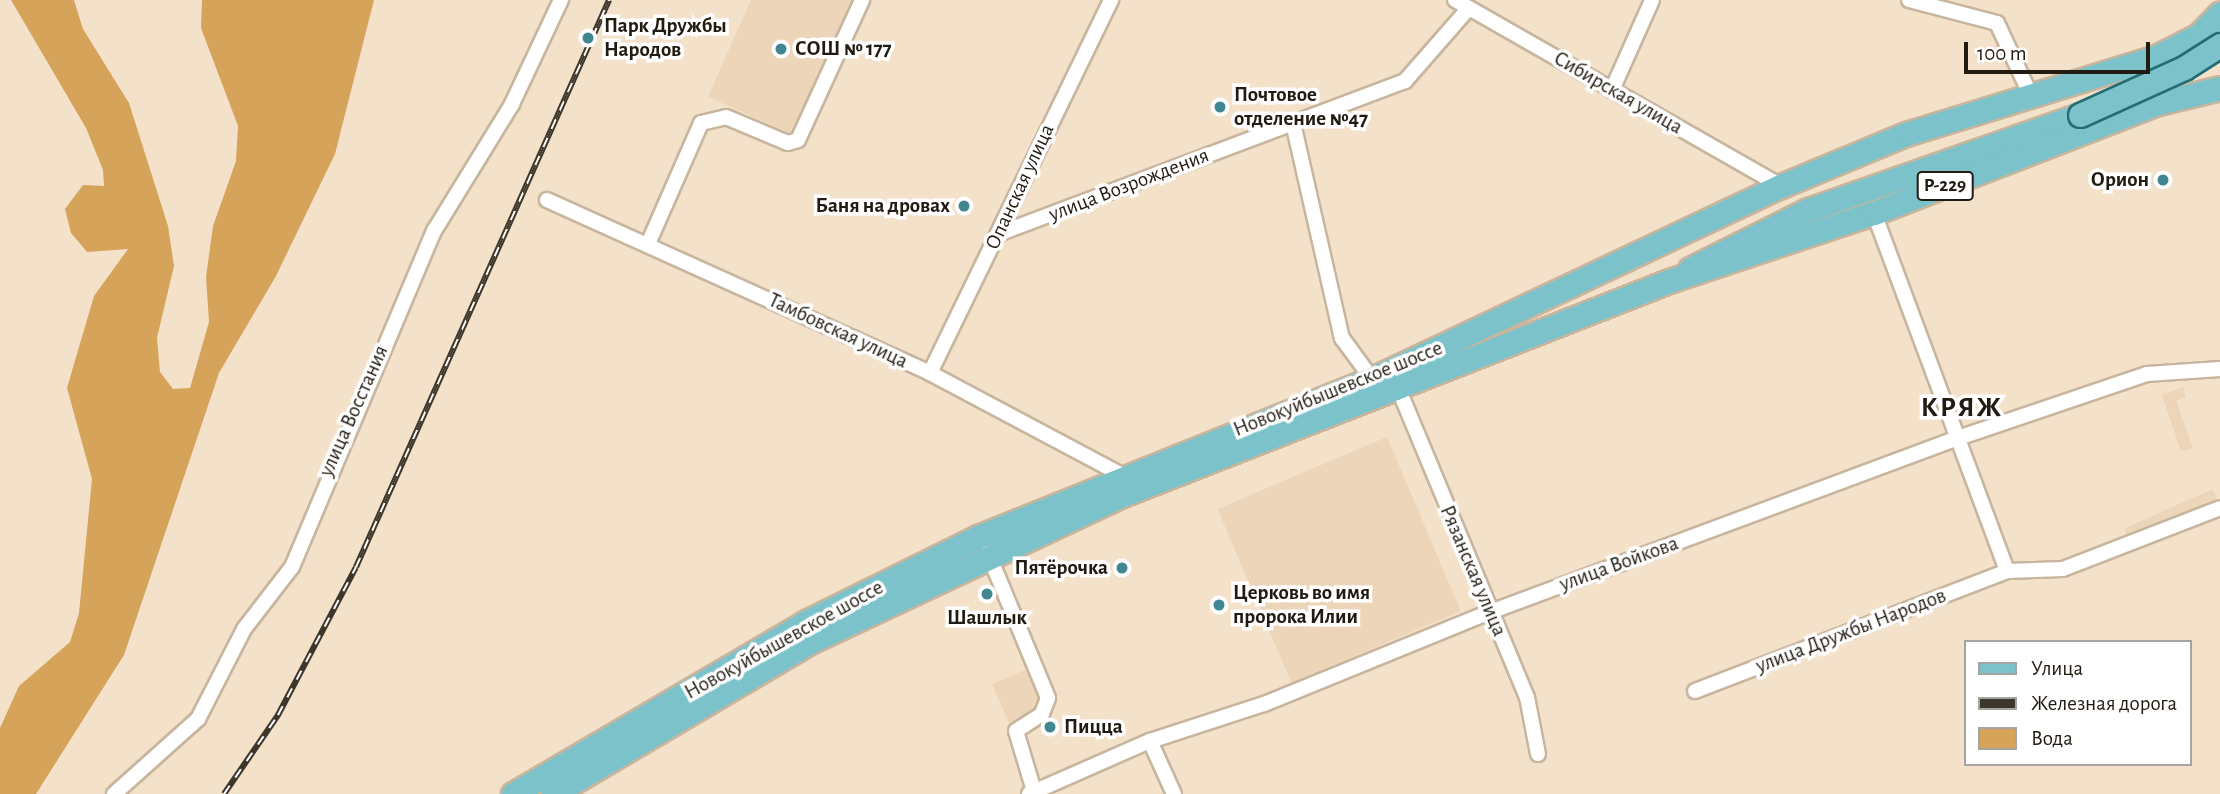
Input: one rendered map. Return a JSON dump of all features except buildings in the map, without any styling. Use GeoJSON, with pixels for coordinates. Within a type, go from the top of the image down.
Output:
{"type":"FeatureCollection","features":[{"type":"Feature","properties":{"kind":"main road","name":"Новокуйбышевское шоссе"},"geometry":{"type":"LineString","coordinates":[[1669,281],[1808,210],[2080,115],[2213,41],[2220,13]]}},
{"type":"Feature","properties":{"kind":"main road","name":"Новокуйбышевское шоссе"},"geometry":{"type":"LineString","coordinates":[[513,794],[806,622],[1122,475],[1373,379],[1781,186],[1906,134],[2213,41]]}},
{"type":"Feature","properties":{"kind":"main road"},"geometry":{"type":"LineString","coordinates":[[2156,57],[2170,72],[2167,101]]}},
{"type":"Feature","properties":{"kind":"main road","name":"Новокуйбышевское шоссе"},"geometry":{"type":"LineString","coordinates":[[553,794],[810,642],[988,553],[1669,281],[1874,214],[2167,101],[2220,88]]}},
{"type":"Feature","properties":{"kind":"street","name":"улица Восстания"},"geometry":{"type":"LineString","coordinates":[[114,794],[198,719],[244,629],[292,567],[434,231],[512,104],[561,0]]}},
{"type":"Feature","properties":{"kind":"street"},"geometry":{"type":"LineString","coordinates":[[648,244],[701,123],[726,117],[788,142],[798,140],[862,0]]}},
{"type":"Feature","properties":{"kind":"street","name":"Опанская улица"},"geometry":{"type":"LineString","coordinates":[[930,373],[1111,0]]}},
{"type":"Feature","properties":{"kind":"street","name":"Сибирская улица"},"geometry":{"type":"LineString","coordinates":[[1455,0],[1781,186]]}},
{"type":"Feature","properties":{"kind":"street"},"geometry":{"type":"LineString","coordinates":[[1612,90],[1652,0]]}},
{"type":"Feature","properties":{"kind":"street"},"geometry":{"type":"LineString","coordinates":[[1909,0],[1997,23],[2031,96]]}},
{"type":"Feature","properties":{"kind":"street","name":"улица Возрождения"},"geometry":{"type":"LineString","coordinates":[[998,234],[1405,81],[1469,8]]}},
{"type":"Feature","properties":{"kind":"street"},"geometry":{"type":"LineString","coordinates":[[1293,123],[1342,338],[1373,379]]}},
{"type":"Feature","properties":{"kind":"street","name":"Тамбовская улица"},"geometry":{"type":"LineString","coordinates":[[547,200],[930,373],[1122,475]]}},
{"type":"Feature","properties":{"kind":"street"},"geometry":{"type":"LineString","coordinates":[[1874,214],[1955,439],[2007,570]]}},
{"type":"Feature","properties":{"kind":"street","name":"улица Войкова"},"geometry":{"type":"LineString","coordinates":[[1032,792],[1150,741],[1264,704],[1490,612],[1955,439],[2147,374],[2220,369]]}},
{"type":"Feature","properties":{"kind":"street","name":"Рязанская улица"},"geometry":{"type":"LineString","coordinates":[[1399,390],[1527,697],[1538,754]]}},
{"type":"Feature","properties":{"kind":"street","name":"улица Дружбы Народов"},"geometry":{"type":"LineString","coordinates":[[1695,691],[2007,570],[2063,569],[2220,508]]}},
{"type":"Feature","properties":{"kind":"street"},"geometry":{"type":"LineString","coordinates":[[988,553],[1048,698],[1042,714],[1016,731],[1032,792]]}},
{"type":"Feature","properties":{"kind":"street"},"geometry":{"type":"LineString","coordinates":[[1150,741],[1174,794]]}},
{"type":"Feature","properties":{"kind":"shaded area","name":"СОШ № 177"},"geometry":{"type":"Polygon","coordinates":[[[751,0],[854,0],[794,135],[708,97],[751,0]]]}},
{"type":"Feature","properties":{"kind":"shaded area"},"geometry":{"type":"Polygon","coordinates":[[[2183,387],[2186,397],[2176,401],[2193,448],[2181,451],[2162,395],[2183,387]]]}},
{"type":"Feature","properties":{"kind":"shaded area"},"geometry":{"type":"Polygon","coordinates":[[[1387,437],[1461,611],[1291,683],[1218,509],[1387,437]]]}},
{"type":"Feature","properties":{"kind":"shaded area"},"geometry":{"type":"Polygon","coordinates":[[[2213,489],[2217,498],[2128,538],[2124,528],[2213,489]]]}},
{"type":"Feature","properties":{"kind":"shaded area"},"geometry":{"type":"Polygon","coordinates":[[[1032,667],[1045,699],[1037,711],[1009,723],[992,684],[1032,667]]]}},
{"type":"Feature","properties":{"kind":"water"},"geometry":{"type":"Polygon","coordinates":[[[11,0],[74,0],[83,29],[129,103],[168,226],[174,266],[157,338],[160,372],[173,389],[190,388],[209,322],[206,277],[213,226],[236,161],[238,126],[201,28],[202,0],[374,0],[335,154],[276,276],[219,373],[124,655],[36,794],[0,794],[0,728],[19,686],[70,642],[79,613],[92,479],[67,388],[94,296],[128,249],[87,252],[71,233],[65,209],[83,185],[104,186],[103,170],[86,128],[11,0]]]}},
{"type":"Feature","properties":{"kind":"railway"},"geometry":{"type":"LineString","coordinates":[[224,794],[278,715],[356,567],[609,0]]}},
{"type":"Feature","properties":{"kind":"place","name":"Парк Дружбы Народов"},"geometry":{"type":"Point","coordinates":[588,38]}},
{"type":"Feature","properties":{"kind":"place","name":"СОШ № 177"},"geometry":{"type":"Point","coordinates":[781,49]}},
{"type":"Feature","properties":{"kind":"place","name":"Почтовое отделение №47"},"geometry":{"type":"Point","coordinates":[1220,107]}},
{"type":"Feature","properties":{"kind":"place","name":"Орион"},"geometry":{"type":"Point","coordinates":[2163,180]}},
{"type":"Feature","properties":{"kind":"place","name":"Баня на дровах"},"geometry":{"type":"Point","coordinates":[964,206]}},
{"type":"Feature","properties":{"kind":"place","name":"Пятёрочка"},"geometry":{"type":"Point","coordinates":[1122,568]}},
{"type":"Feature","properties":{"kind":"place","name":"Шашлык"},"geometry":{"type":"Point","coordinates":[987,594]}},
{"type":"Feature","properties":{"kind":"place","name":"Церковь во имя пророка Илии"},"geometry":{"type":"Point","coordinates":[1219,605]}},
{"type":"Feature","properties":{"kind":"place","name":"Пицца"},"geometry":{"type":"Point","coordinates":[1050,727]}},
{"type":"Feature","properties":{"kind":"district","name":"КРЯЖ"},"geometry":{"type":"Point","coordinates":[1962,408]}}]}
